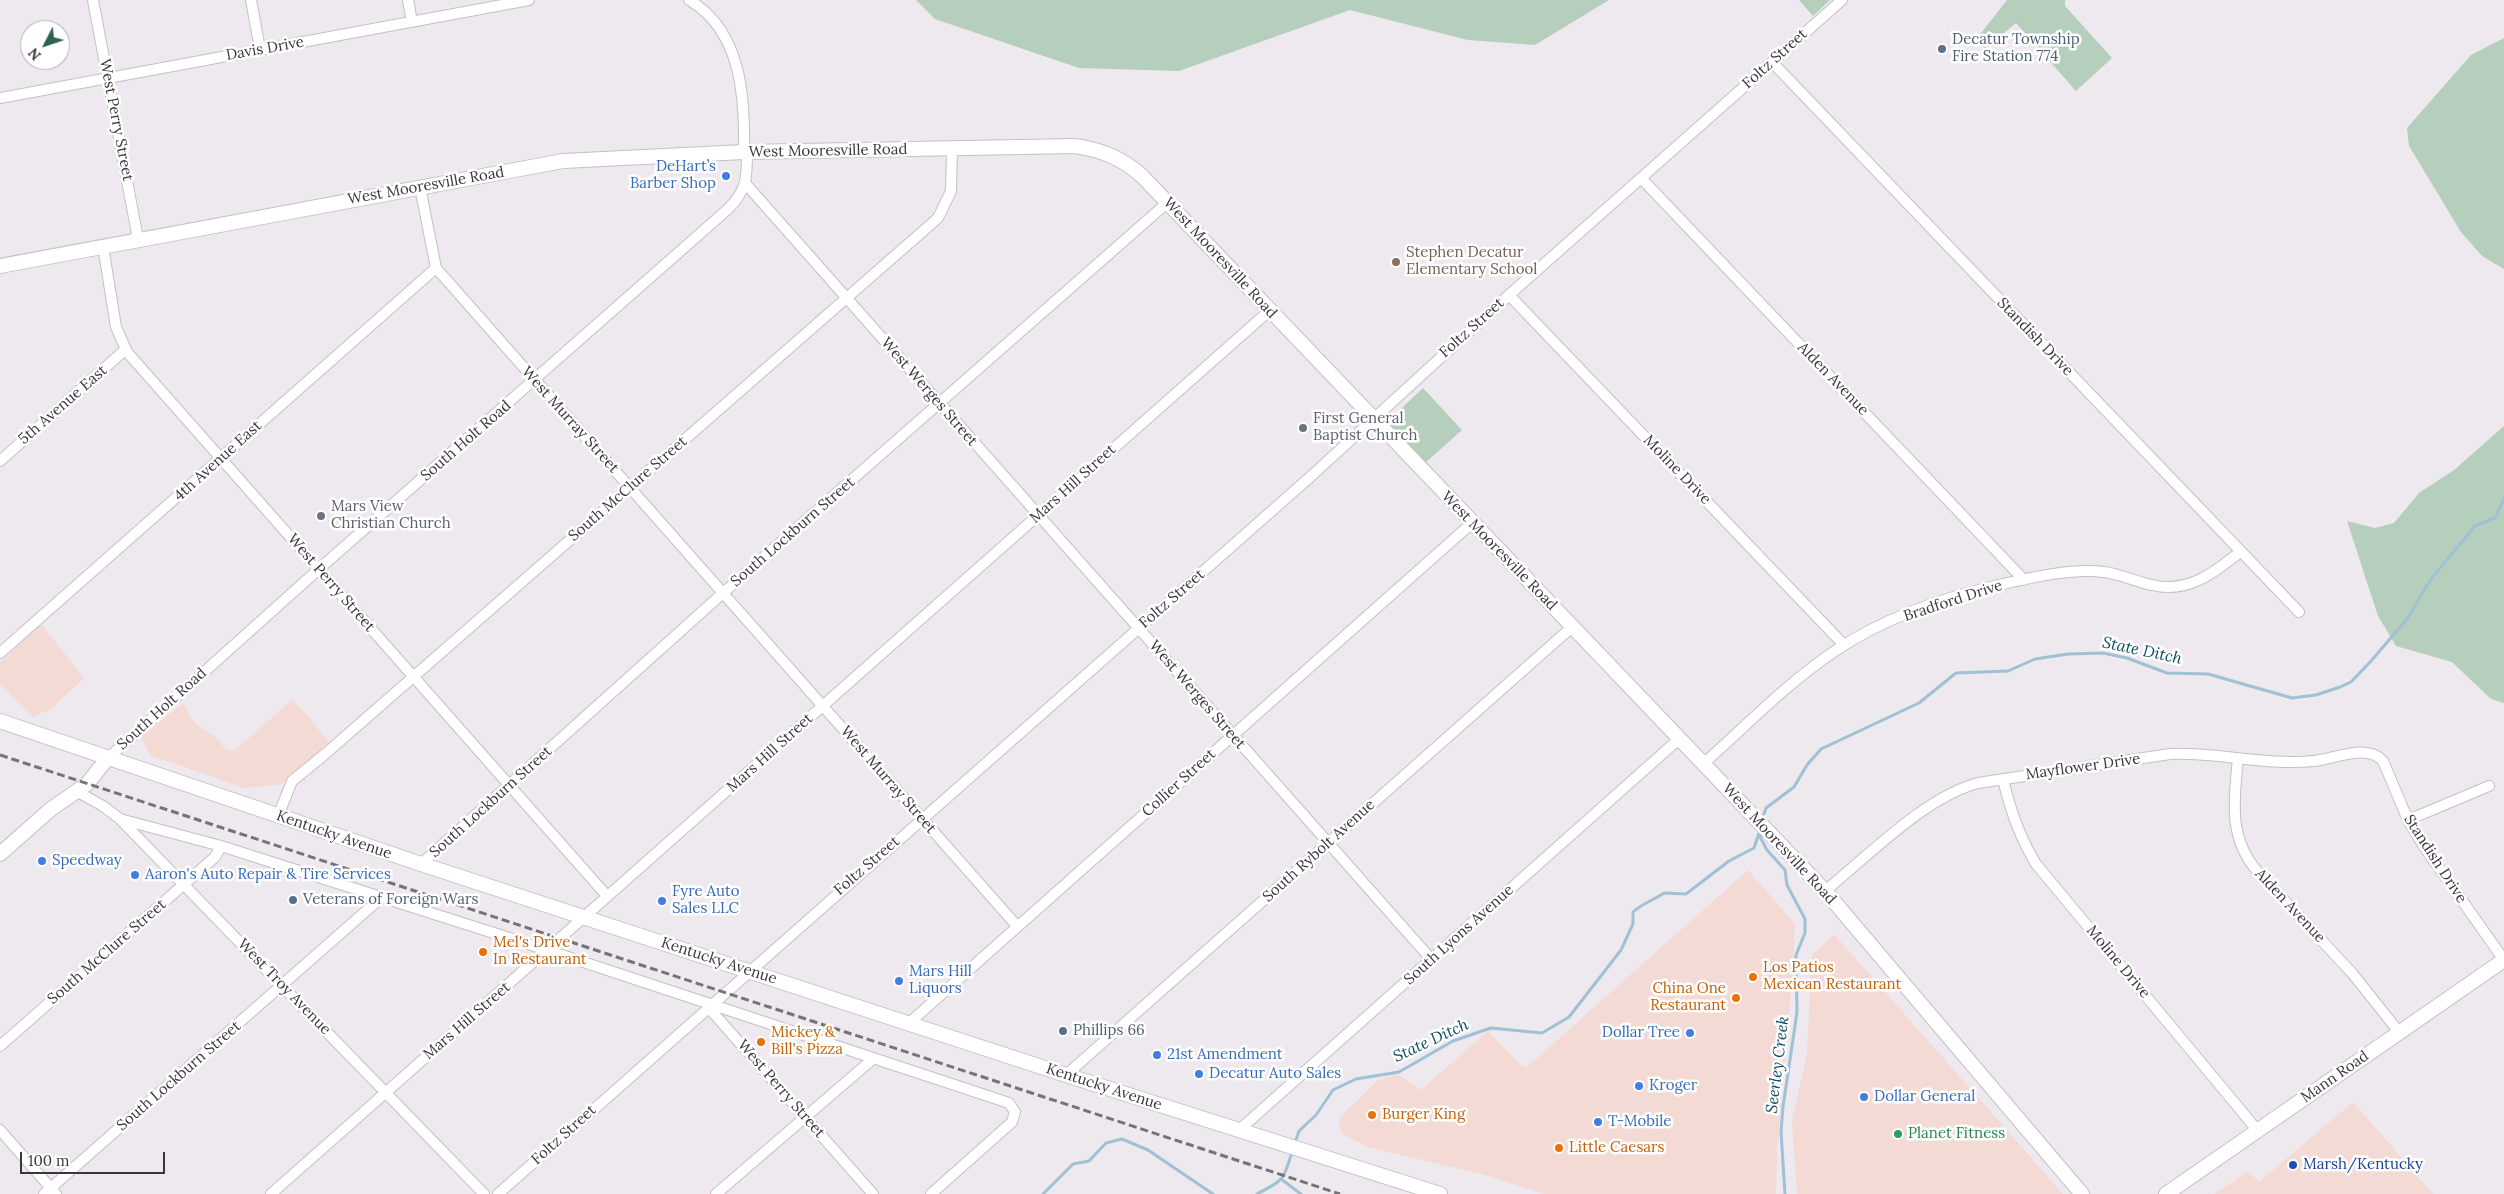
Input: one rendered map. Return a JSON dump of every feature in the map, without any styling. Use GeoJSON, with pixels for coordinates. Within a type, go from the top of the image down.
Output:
{"type":"FeatureCollection","features":[{"type":"Feature","properties":{"kind":"main road","name":"West Mooresville Road"},"geometry":{"type":"LineString","coordinates":[[0,266],[563,161],[745,152],[1075,146],[1095,149],[1125,162],[1167,203],[1825,892],[2082,1194]]}},
{"type":"Feature","properties":{"kind":"main road","name":"Kentucky Avenue"},"geometry":{"type":"LineString","coordinates":[[0,721],[107,760],[908,1024],[1440,1194]]}},
{"type":"Feature","properties":{"kind":"main road","name":"South Holt Road"},"geometry":{"type":"LineString","coordinates":[[0,854],[51,809],[87,784],[107,760]]}},
{"type":"Feature","properties":{"kind":"main road","name":"Mann Road"},"geometry":{"type":"LineString","coordinates":[[2166,1194],[2504,960]]}},
{"type":"Feature","properties":{"kind":"street","name":"West Perry Street"},"geometry":{"type":"LineString","coordinates":[[93,0],[138,239]]}},
{"type":"Feature","properties":{"kind":"street"},"geometry":{"type":"LineString","coordinates":[[251,0],[260,50]]}},
{"type":"Feature","properties":{"kind":"street"},"geometry":{"type":"LineString","coordinates":[[408,0],[412,22]]}},
{"type":"Feature","properties":{"kind":"street","name":"Davis Drive"},"geometry":{"type":"LineString","coordinates":[[0,98],[529,0]]}},
{"type":"Feature","properties":{"kind":"street"},"geometry":{"type":"LineString","coordinates":[[689,0],[702,9],[716,24],[736,65],[744,103],[745,152]]}},
{"type":"Feature","properties":{"kind":"street","name":"Foltz Street"},"geometry":{"type":"LineString","coordinates":[[498,1194],[709,1005],[1309,478],[1372,418],[1509,295],[1842,0]]}},
{"type":"Feature","properties":{"kind":"street","name":"Standish Drive"},"geometry":{"type":"LineString","coordinates":[[1772,62],[2298,612]]}},
{"type":"Feature","properties":{"kind":"street","name":"South McClure Street"},"geometry":{"type":"LineString","coordinates":[[278,816],[292,781],[939,216],[952,191],[952,149]]}},
{"type":"Feature","properties":{"kind":"street","name":"South Holt Road"},"geometry":{"type":"LineString","coordinates":[[107,760],[319,569],[723,214],[741,195],[745,183],[745,152]]}},
{"type":"Feature","properties":{"kind":"street","name":"Alden Avenue"},"geometry":{"type":"LineString","coordinates":[[1641,178],[2024,580]]}},
{"type":"Feature","properties":{"kind":"street","name":"West Werges Street"},"geometry":{"type":"LineString","coordinates":[[745,183],[1430,960]]}},
{"type":"Feature","properties":{"kind":"street","name":"West Murray Street"},"geometry":{"type":"LineString","coordinates":[[420,188],[436,268],[1017,926]]}},
{"type":"Feature","properties":{"kind":"street","name":"South Lockburn Street"},"geometry":{"type":"LineString","coordinates":[[421,864],[723,593],[1167,203]]}},
{"type":"Feature","properties":{"kind":"street","name":"West Perry Street"},"geometry":{"type":"LineString","coordinates":[[103,246],[116,327],[126,349],[220,459],[608,896]]}},
{"type":"Feature","properties":{"kind":"street","name":"4th Avenue East"},"geometry":{"type":"LineString","coordinates":[[0,654],[436,268]]}},
{"type":"Feature","properties":{"kind":"street","name":"Moline Drive"},"geometry":{"type":"LineString","coordinates":[[1509,295],[1844,645]]}},
{"type":"Feature","properties":{"kind":"street","name":"Mars Hill Street"},"geometry":{"type":"LineString","coordinates":[[271,1194],[1269,311]]}},
{"type":"Feature","properties":{"kind":"street","name":"5th Avenue East"},"geometry":{"type":"LineString","coordinates":[[0,460],[126,349]]}},
{"type":"Feature","properties":{"kind":"street","name":"Collier Street"},"geometry":{"type":"LineString","coordinates":[[908,1024],[1472,523]]}},
{"type":"Feature","properties":{"kind":"street","name":"Bradford Drive"},"geometry":{"type":"LineString","coordinates":[[1703,764],[1806,672],[1844,645],[1893,620],[1943,601],[2024,580],[2092,571],[2105,572],[2157,586],[2180,586],[2205,578],[2240,552]]}},
{"type":"Feature","properties":{"kind":"street","name":"South Rybolt Avenue"},"geometry":{"type":"LineString","coordinates":[[1066,1075],[1572,627]]}},
{"type":"Feature","properties":{"kind":"street","name":"South Lyons Avenue"},"geometry":{"type":"LineString","coordinates":[[1238,1131],[1679,739]]}},
{"type":"Feature","properties":{"kind":"street","name":"Mayflower Drive"},"geometry":{"type":"LineString","coordinates":[[1825,892],[1935,801],[1964,787],[2003,779],[2170,754],[2202,754],[2287,763],[2319,761],[2364,752],[2376,754]]}},
{"type":"Feature","properties":{"kind":"street","name":"Standish Drive"},"geometry":{"type":"LineString","coordinates":[[2376,754],[2385,764],[2408,820],[2423,845],[2504,960]]}},
{"type":"Feature","properties":{"kind":"street","name":"Alden Avenue"},"geometry":{"type":"LineString","coordinates":[[2238,758],[2234,817],[2238,840],[2243,853],[2257,871],[2352,973],[2399,1032]]}},
{"type":"Feature","properties":{"kind":"street","name":"Moline Drive"},"geometry":{"type":"LineString","coordinates":[[2003,779],[2013,818],[2022,840],[2036,864],[2258,1131]]}},
{"type":"Feature","properties":{"kind":"street"},"geometry":{"type":"LineString","coordinates":[[2408,820],[2489,786]]}},
{"type":"Feature","properties":{"kind":"street","name":"West Troy Avenue"},"geometry":{"type":"LineString","coordinates":[[76,792],[103,806],[120,819],[484,1194]]}},
{"type":"Feature","properties":{"kind":"street"},"geometry":{"type":"LineString","coordinates":[[120,819],[221,846],[382,897],[1009,1103],[1015,1112],[1012,1122],[931,1194]]}},
{"type":"Feature","properties":{"kind":"street","name":"South McClure Street"},"geometry":{"type":"LineString","coordinates":[[0,1046],[215,857],[221,846]]}},
{"type":"Feature","properties":{"kind":"street","name":"South Lockburn Street"},"geometry":{"type":"LineString","coordinates":[[50,1192],[382,897]]}},
{"type":"Feature","properties":{"kind":"street","name":"West Perry Street"},"geometry":{"type":"LineString","coordinates":[[709,1005],[873,1194]]}},
{"type":"Feature","properties":{"kind":"street"},"geometry":{"type":"LineString","coordinates":[[716,1194],[874,1058]]}},
{"type":"Feature","properties":{"kind":"street"},"geometry":{"type":"LineString","coordinates":[[0,1130],[50,1192]]}},
{"type":"Feature","properties":{"kind":"shaded area"},"geometry":{"type":"Polygon","coordinates":[[[41,624],[84,678],[51,709],[32,717],[0,683],[0,663],[41,624]]]}},
{"type":"Feature","properties":{"kind":"shaded area"},"geometry":{"type":"Polygon","coordinates":[[[293,699],[329,742],[282,784],[244,788],[150,755],[142,736],[183,703],[194,722],[218,739],[226,750],[234,751],[293,699]]]}},
{"type":"Feature","properties":{"kind":"shaded area"},"geometry":{"type":"Polygon","coordinates":[[[1748,870],[1795,924],[1793,971],[1777,1149],[1776,1194],[1544,1194],[1482,1174],[1367,1147],[1343,1134],[1339,1126],[1340,1117],[1377,1081],[1397,1074],[1421,1090],[1488,1031],[1522,1066],[1527,1067],[1748,870]]]}},
{"type":"Feature","properties":{"kind":"shaded area"},"geometry":{"type":"Polygon","coordinates":[[[1834,934],[2063,1194],[1797,1194],[1792,1121],[1807,1054],[1811,964],[1813,954],[1834,934]]]}},
{"type":"Feature","properties":{"kind":"shaded area"},"geometry":{"type":"Polygon","coordinates":[[[2353,1102],[2433,1194],[2215,1194],[2248,1171],[2259,1182],[2353,1102]]]}},
{"type":"Feature","properties":{"kind":"green space"},"geometry":{"type":"Polygon","coordinates":[[[916,0],[1609,0],[1535,45],[1468,40],[1350,10],[1179,71],[1079,68],[935,19],[916,0]]]}},
{"type":"Feature","properties":{"kind":"green space"},"geometry":{"type":"Polygon","coordinates":[[[1799,0],[1830,0],[1813,16],[1799,0]]]}},
{"type":"Feature","properties":{"kind":"green space"},"geometry":{"type":"Polygon","coordinates":[[[2007,0],[2065,0],[2065,6],[2112,58],[2076,91],[2016,23],[1985,49],[1978,37],[2007,0]]]}},
{"type":"Feature","properties":{"kind":"green space"},"geometry":{"type":"Polygon","coordinates":[[[2504,38],[2504,269],[2482,256],[2461,232],[2409,146],[2407,128],[2471,55],[2504,38]]]}},
{"type":"Feature","properties":{"kind":"green space"},"geometry":{"type":"Polygon","coordinates":[[[1423,388],[1462,430],[1425,463],[1387,422],[1423,388]]]}},
{"type":"Feature","properties":{"kind":"green space"},"geometry":{"type":"Polygon","coordinates":[[[2504,426],[2504,703],[2491,699],[2452,662],[2396,646],[2378,616],[2347,521],[2375,528],[2394,523],[2419,493],[2454,470],[2504,426]]]}},
{"type":"Feature","properties":{"kind":"waterway","name":"State Ditch"},"geometry":{"type":"LineString","coordinates":[[1764,814],[1766,808],[1794,787],[1807,765],[1821,749],[1919,703],[1956,673],[2008,671],[2035,659],[2068,654],[2103,653],[2127,658],[2167,673],[2208,674],[2292,698],[2316,695],[2340,687],[2351,682],[2371,661],[2407,619],[2431,579],[2475,526],[2495,518],[2504,498]]}},
{"type":"Feature","properties":{"kind":"waterway","name":"State Ditch"},"geometry":{"type":"LineString","coordinates":[[1295,1143],[1299,1131],[1316,1115],[1333,1090],[1356,1079],[1399,1072],[1453,1041],[1491,1028],[1542,1033],[1569,1017],[1621,950],[1633,924],[1633,912],[1664,893],[1686,894],[1729,861],[1754,848],[1759,833]]}},
{"type":"Feature","properties":{"kind":"waterway","name":"Seerley Creek"},"geometry":{"type":"LineString","coordinates":[[1759,835],[1767,850],[1785,870],[1787,885],[1805,919],[1805,933],[1796,955],[1797,1012],[1781,1131],[1785,1194]]}},
{"type":"Feature","properties":{"kind":"waterway","name":"State Ditch"},"geometry":{"type":"LineString","coordinates":[[1043,1194],[1073,1164],[1089,1161],[1106,1143],[1122,1139],[1148,1150],[1213,1194]]}},
{"type":"Feature","properties":{"kind":"waterway","name":"State Ditch"},"geometry":{"type":"LineString","coordinates":[[1257,1194],[1281,1179],[1292,1152]]}},
{"type":"Feature","properties":{"kind":"waterway"},"geometry":{"type":"LineString","coordinates":[[1281,1179],[1301,1194]]}},
{"type":"Feature","properties":{"kind":"railway"},"geometry":{"type":"LineString","coordinates":[[0,755],[1340,1194]]}},
{"type":"Feature","properties":{"kind":"place","name":"Decatur Township Fire Station 774"},"geometry":{"type":"Point","coordinates":[1942,49]}},
{"type":"Feature","properties":{"kind":"place","name":"DeHart’s Barber Shop"},"geometry":{"type":"Point","coordinates":[726,176]}},
{"type":"Feature","properties":{"kind":"place","name":"Stephen Decatur Elementary School"},"geometry":{"type":"Point","coordinates":[1396,262]}},
{"type":"Feature","properties":{"kind":"place","name":"First General Baptist Church"},"geometry":{"type":"Point","coordinates":[1303,428]}},
{"type":"Feature","properties":{"kind":"place","name":"Mars View Christian Church"},"geometry":{"type":"Point","coordinates":[321,516]}},
{"type":"Feature","properties":{"kind":"place","name":"Speedway"},"geometry":{"type":"Point","coordinates":[42,861]}},
{"type":"Feature","properties":{"kind":"place","name":"Aaron's Auto Repair & Tire Services"},"geometry":{"type":"Point","coordinates":[135,875]}},
{"type":"Feature","properties":{"kind":"place","name":"Veterans of Foreign Wars"},"geometry":{"type":"Point","coordinates":[293,900]}},
{"type":"Feature","properties":{"kind":"place","name":"Fyre Auto Sales LLC"},"geometry":{"type":"Point","coordinates":[662,901]}},
{"type":"Feature","properties":{"kind":"place","name":"Mel's Drive In Restaurant"},"geometry":{"type":"Point","coordinates":[483,952]}},
{"type":"Feature","properties":{"kind":"place","name":"Los Patios Mexican Restaurant"},"geometry":{"type":"Point","coordinates":[1753,977]}},
{"type":"Feature","properties":{"kind":"place","name":"Mars Hill Liquors"},"geometry":{"type":"Point","coordinates":[899,981]}},
{"type":"Feature","properties":{"kind":"place","name":"China One Restaurant"},"geometry":{"type":"Point","coordinates":[1736,998]}},
{"type":"Feature","properties":{"kind":"place","name":"Phillips 66"},"geometry":{"type":"Point","coordinates":[1063,1031]}},
{"type":"Feature","properties":{"kind":"place","name":"Dollar Tree"},"geometry":{"type":"Point","coordinates":[1690,1033]}},
{"type":"Feature","properties":{"kind":"place","name":"Mickey & Bill's Pizza"},"geometry":{"type":"Point","coordinates":[761,1042]}},
{"type":"Feature","properties":{"kind":"place","name":"21st Amendment"},"geometry":{"type":"Point","coordinates":[1157,1055]}},
{"type":"Feature","properties":{"kind":"place","name":"Decatur Auto Sales"},"geometry":{"type":"Point","coordinates":[1199,1074]}},
{"type":"Feature","properties":{"kind":"place","name":"Kroger"},"geometry":{"type":"Point","coordinates":[1639,1086]}},
{"type":"Feature","properties":{"kind":"place","name":"Dollar General"},"geometry":{"type":"Point","coordinates":[1864,1097]}},
{"type":"Feature","properties":{"kind":"place","name":"Burger King"},"geometry":{"type":"Point","coordinates":[1372,1115]}},
{"type":"Feature","properties":{"kind":"place","name":"T-Mobile"},"geometry":{"type":"Point","coordinates":[1598,1122]}},
{"type":"Feature","properties":{"kind":"place","name":"Planet Fitness"},"geometry":{"type":"Point","coordinates":[1898,1134]}},
{"type":"Feature","properties":{"kind":"place","name":"Little Caesars"},"geometry":{"type":"Point","coordinates":[1559,1148]}},
{"type":"Feature","properties":{"kind":"place","name":"Marsh/Kentucky"},"geometry":{"type":"Point","coordinates":[2293,1165]}}]}
